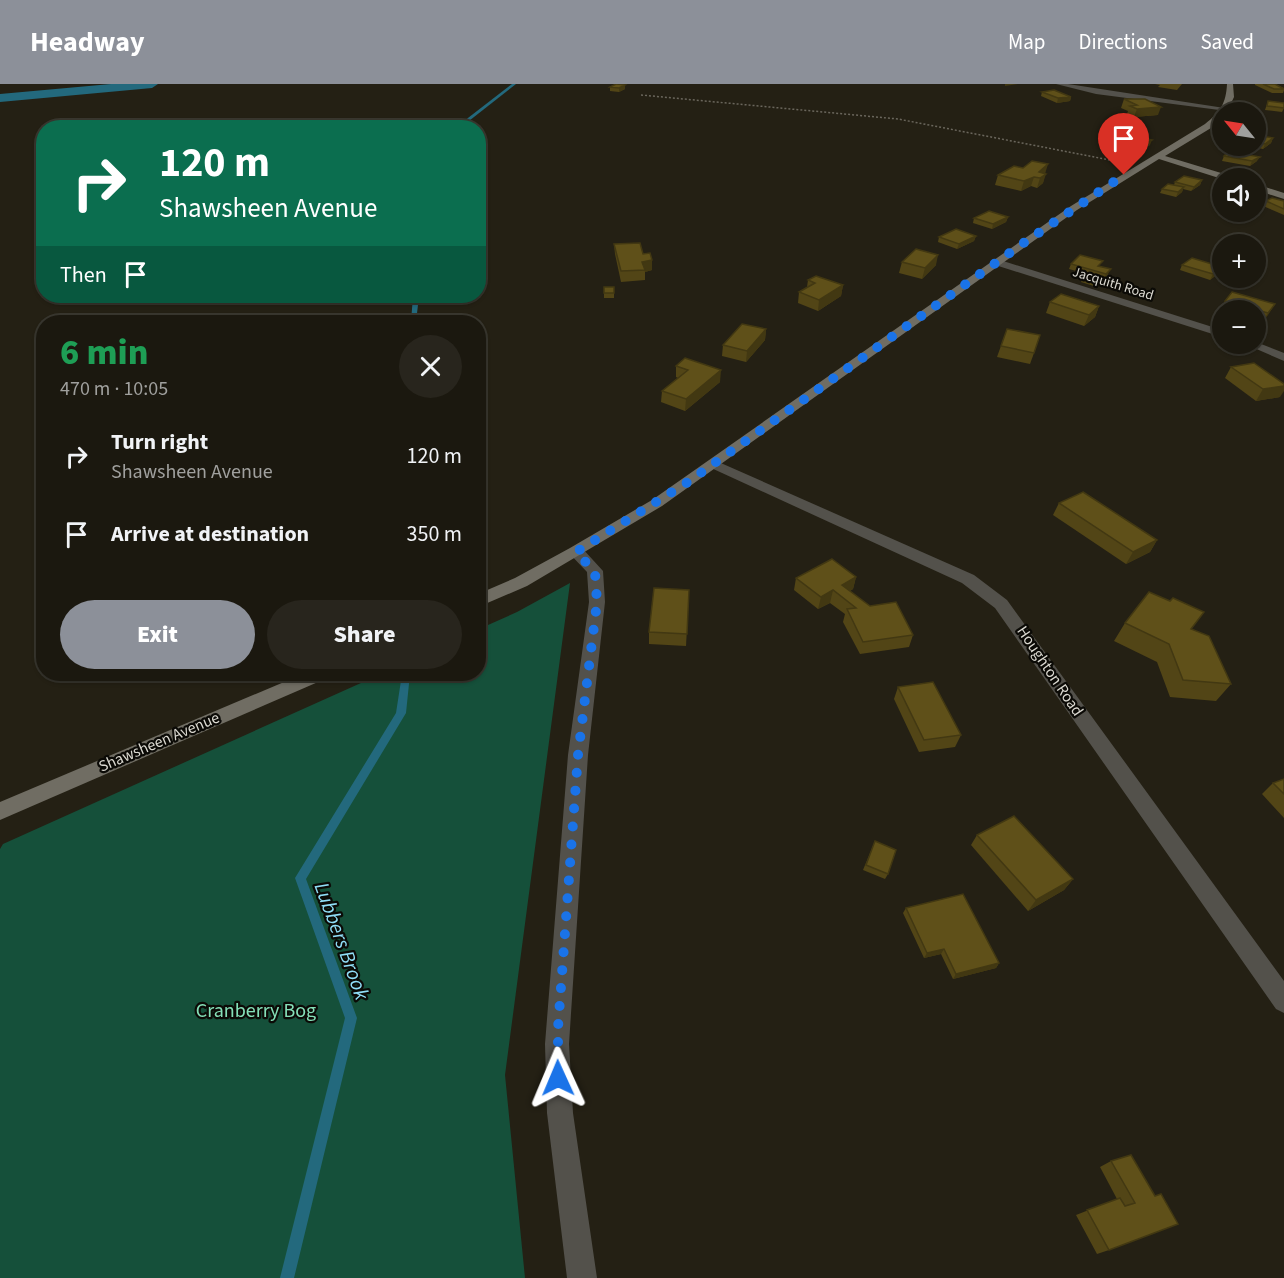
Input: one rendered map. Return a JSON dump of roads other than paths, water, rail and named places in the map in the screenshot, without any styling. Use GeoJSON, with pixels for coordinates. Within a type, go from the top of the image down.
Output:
{"type":"FeatureCollection","features":[{"type":"Feature","properties":{"kind":"main road"},"geometry":{"type":"LineString","coordinates":[[1228,102],[1230,84]]}},
{"type":"Feature","properties":{"kind":"main road"},"geometry":{"type":"LineString","coordinates":[[486,597],[521,582],[576,552],[657,503],[996,262],[1139,166],[1212,122]]}},
{"type":"Feature","properties":{"kind":"main road"},"geometry":{"type":"LineString","coordinates":[[1157,156],[1212,173]]}},
{"type":"Feature","properties":{"kind":"main road"},"geometry":{"type":"LineString","coordinates":[[1266,190],[1284,196]]}},
{"type":"Feature","properties":{"kind":"main road","name":"Shawsheen Avenue"},"geometry":{"type":"LineString","coordinates":[[0,811],[302,681]]}},
{"type":"Feature","properties":{"kind":"street"},"geometry":{"type":"LineString","coordinates":[[1059,84],[1106,94],[1212,110]]}},
{"type":"Feature","properties":{"kind":"street","name":"Jacquith Road"},"geometry":{"type":"LineString","coordinates":[[996,262],[1212,331]]}},
{"type":"Feature","properties":{"kind":"street"},"geometry":{"type":"LineString","coordinates":[[1266,350],[1284,357]]}},
{"type":"Feature","properties":{"kind":"street","name":"Houghton Road"},"geometry":{"type":"LineString","coordinates":[[714,464],[968,579],[1001,604],[1284,1001]]}},
{"type":"Feature","properties":{"kind":"street"},"geometry":{"type":"LineString","coordinates":[[576,552],[595,572],[597,602],[578,755],[557,1044],[561,1123],[582,1278]]}},
{"type":"Feature","properties":{"kind":"waterway"},"geometry":{"type":"LineString","coordinates":[[0,98],[152,84]]}},
{"type":"Feature","properties":{"kind":"waterway","name":"Lubbers Brook"},"geometry":{"type":"LineString","coordinates":[[467,120],[514,84]]}},
{"type":"Feature","properties":{"kind":"waterway","name":"Lubbers Brook"},"geometry":{"type":"LineString","coordinates":[[414,315],[415,303]]}},
{"type":"Feature","properties":{"kind":"waterway","name":"Lubbers Brook"},"geometry":{"type":"LineString","coordinates":[[287,1278],[351,1018],[300,878],[401,713],[405,681]]}},
{"type":"Feature","properties":{"kind":"park label","name":"Cranberry Bog"},"geometry":{"type":"Point","coordinates":[256,1011]}}]}
